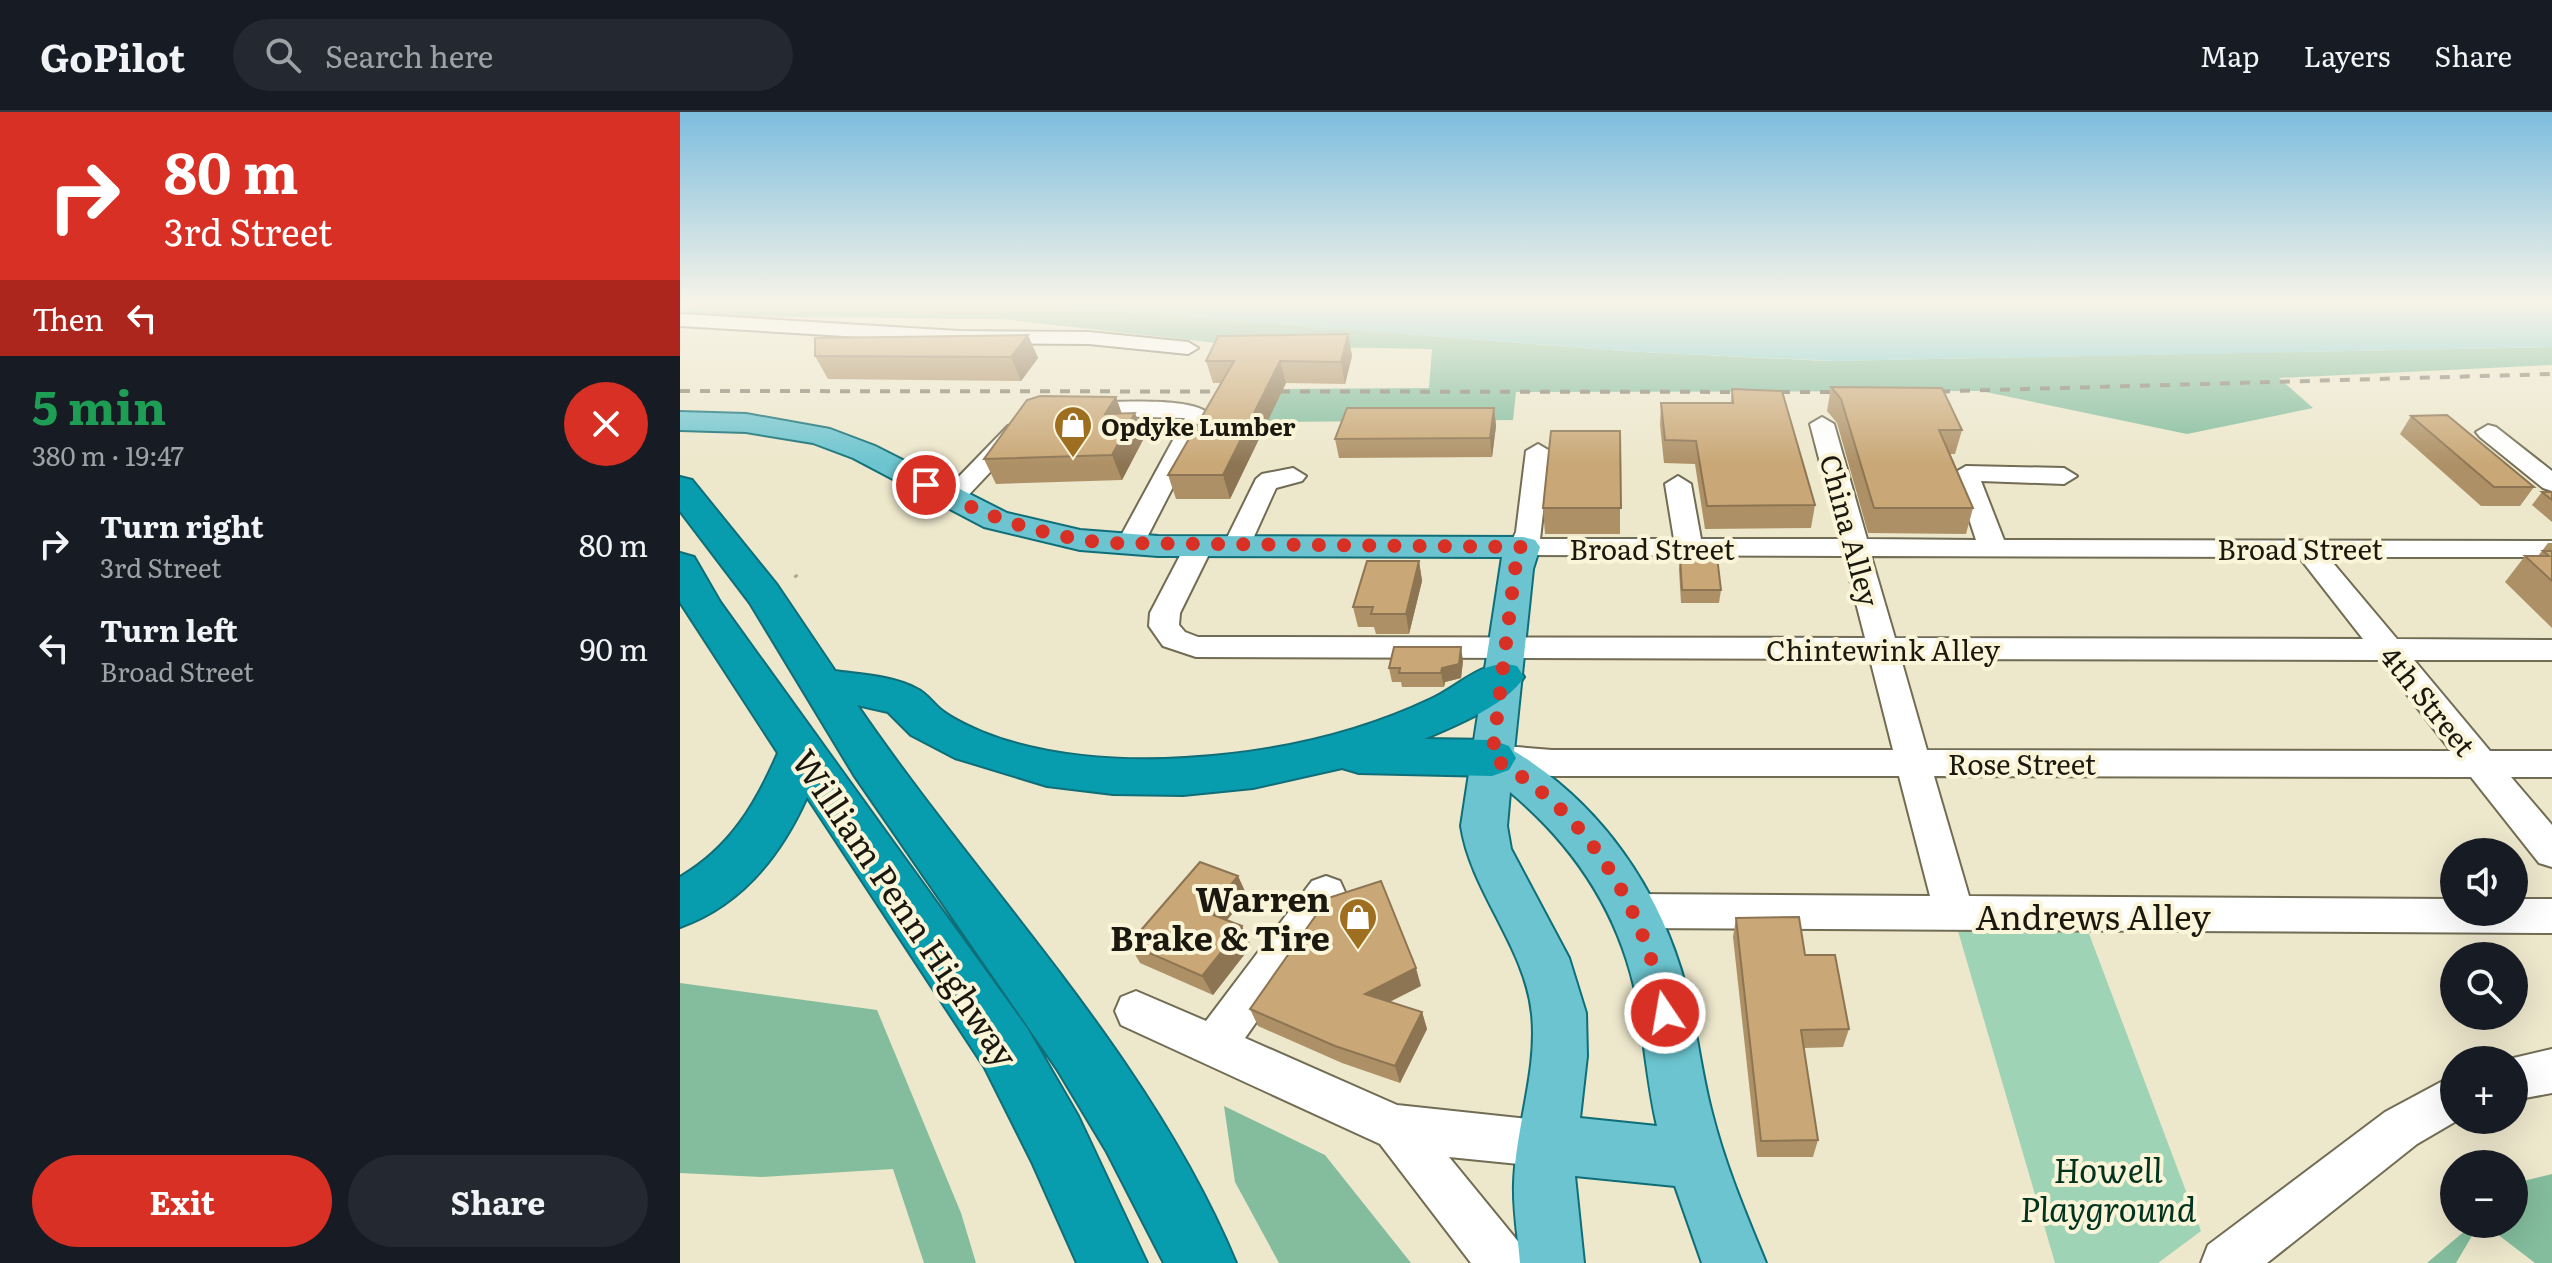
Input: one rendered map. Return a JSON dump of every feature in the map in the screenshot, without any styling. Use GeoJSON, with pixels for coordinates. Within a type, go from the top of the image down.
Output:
{"type":"FeatureCollection","features":[{"type":"Feature","properties":{"kind":"highway","name":"William Penn Highway"},"geometry":{"type":"LineString","coordinates":[[680,487],[781,588],[822,685],[871,762],[1078,1049],[1130,1129],[1201,1263]]}},
{"type":"Feature","properties":{"kind":"highway","name":"William Penn Highway"},"geometry":{"type":"LineString","coordinates":[[680,565],[702,606],[1006,1048],[1055,1139],[1112,1263]]}},
{"type":"Feature","properties":{"kind":"highway"},"geometry":{"type":"LineString","coordinates":[[822,685],[901,699],[926,723],[986,752],[1074,771],[1182,776],[1259,768],[1319,756],[1426,720],[1458,706],[1504,662]]}},
{"type":"Feature","properties":{"kind":"highway"},"geometry":{"type":"LineString","coordinates":[[680,904],[718,881],[763,836],[778,811],[802,751]]}},
{"type":"Feature","properties":{"kind":"highway"},"geometry":{"type":"LineString","coordinates":[[1319,756],[1492,758]]}},
{"type":"Feature","properties":{"kind":"main road","name":"Broad Street"},"geometry":{"type":"LineString","coordinates":[[680,421],[746,423],[820,435],[864,452],[996,520],[1036,531],[1130,545],[1523,547]]}},
{"type":"Feature","properties":{"kind":"main road"},"geometry":{"type":"LineString","coordinates":[[1523,547],[1515,569],[1485,838],[1543,958],[1559,1013],[1559,1056],[1547,1144],[1546,1221],[1552,1263]]}},
{"type":"Feature","properties":{"kind":"main road"},"geometry":{"type":"LineString","coordinates":[[1492,758],[1532,783],[1574,824],[1609,868],[1634,911],[1660,987],[1684,1115],[1696,1159],[1734,1263]]}},
{"type":"Feature","properties":{"kind":"main road"},"geometry":{"type":"LineString","coordinates":[[1547,1144],[1696,1159]]}},
{"type":"Feature","properties":{"kind":"street"},"geometry":{"type":"LineString","coordinates":[[952,498],[1028,417],[1043,411],[1182,410],[1198,415],[1130,545]]}},
{"type":"Feature","properties":{"kind":"street","name":"China Alley"},"geometry":{"type":"LineString","coordinates":[[1822,424],[1954,914]]}},
{"type":"Feature","properties":{"kind":"street"},"geometry":{"type":"LineString","coordinates":[[2488,432],[2552,483]]}},
{"type":"Feature","properties":{"kind":"street"},"geometry":{"type":"LineString","coordinates":[[1523,547],[1529,532],[1538,451]]}},
{"type":"Feature","properties":{"kind":"street"},"geometry":{"type":"LineString","coordinates":[[1993,548],[1966,473],[2064,476]]}},
{"type":"Feature","properties":{"kind":"street"},"geometry":{"type":"LineString","coordinates":[[1237,546],[1265,484],[1293,476]]}},
{"type":"Feature","properties":{"kind":"street"},"geometry":{"type":"LineString","coordinates":[[1678,484],[1689,548]]}},
{"type":"Feature","properties":{"kind":"street","name":"Chintewink Alley"},"geometry":{"type":"LineString","coordinates":[[1199,546],[1165,613],[1164,626],[1182,644],[1214,647],[1504,662],[1881,650],[2552,650]]}},
{"type":"Feature","properties":{"kind":"street","name":"Broad Street"},"geometry":{"type":"LineString","coordinates":[[1523,547],[2552,549]]}},
{"type":"Feature","properties":{"kind":"street","name":"4th Street"},"geometry":{"type":"LineString","coordinates":[[2306,548],[2552,852]]}},
{"type":"Feature","properties":{"kind":"street","name":"Rose Street"},"geometry":{"type":"LineString","coordinates":[[1492,758],[1552,763],[2552,764]]}},
{"type":"Feature","properties":{"kind":"street"},"geometry":{"type":"LineString","coordinates":[[1214,1046],[1326,892]]}},
{"type":"Feature","properties":{"kind":"street","name":"Andrews Alley"},"geometry":{"type":"LineString","coordinates":[[1634,911],[2552,916]]}},
{"type":"Feature","properties":{"kind":"street"},"geometry":{"type":"LineString","coordinates":[[1136,1011],[1396,1128],[1547,1144]]}},
{"type":"Feature","properties":{"kind":"street"},"geometry":{"type":"LineString","coordinates":[[2528,1075],[2552,1071]]}},
{"type":"Feature","properties":{"kind":"street"},"geometry":{"type":"LineString","coordinates":[[2226,1263],[2401,1128],[2440,1105]]}},
{"type":"Feature","properties":{"kind":"street"},"geometry":{"type":"LineString","coordinates":[[1396,1128],[1503,1263]]}},
{"type":"Feature","properties":{"kind":"green space"},"geometry":{"type":"Polygon","coordinates":[[[1431,358],[1760,358],[1828,361],[1998,358],[2552,358],[2552,365],[2279,378],[2313,408],[2187,434],[1981,391],[1516,392],[1513,420],[1266,422],[1280,389],[1429,388],[1431,358]]]}},
{"type":"Feature","properties":{"kind":"green space","name":"Howell Playground"},"geometry":{"type":"Polygon","coordinates":[[[1958,931],[2088,931],[2201,1231],[2158,1263],[2055,1263],[1958,931]]]}},
{"type":"Feature","properties":{"kind":"green space"},"geometry":{"type":"Polygon","coordinates":[[[680,983],[877,1010],[961,1213],[976,1263],[924,1263],[893,1169],[761,1177],[680,1173],[680,983]]]}},
{"type":"Feature","properties":{"kind":"green space"},"geometry":{"type":"Polygon","coordinates":[[[1224,1106],[1325,1155],[1411,1263],[1279,1263],[1235,1182],[1224,1106]]]}},
{"type":"Feature","properties":{"kind":"green space"},"geometry":{"type":"Polygon","coordinates":[[[2552,1174],[2552,1263],[2535,1263],[2502,1238],[2528,1238],[2528,1180],[2552,1174]]]}},
{"type":"Feature","properties":{"kind":"green space"},"geometry":{"type":"Polygon","coordinates":[[[2456,1238],[2471,1238],[2456,1263],[2427,1263],[2456,1238]]]}},
{"type":"Feature","properties":{"kind":"water"},"geometry":{"type":"Polygon","coordinates":[[[1765,358],[2003,358],[1835,361],[1765,358]]]}},
{"type":"Feature","properties":{"kind":"building"},"geometry":{"type":"Polygon","coordinates":[[[1208,358],[1342,358],[1341,362],[1280,361],[1223,475],[1168,475],[1234,361],[1206,361],[1208,358]]]}},
{"type":"Feature","properties":{"kind":"building"},"geometry":{"type":"Polygon","coordinates":[[[1831,387],[1942,388],[1962,430],[1939,430],[1973,508],[1874,508],[1841,399],[1831,387]]]}},
{"type":"Feature","properties":{"kind":"building"},"geometry":{"type":"Polygon","coordinates":[[[1732,389],[1782,391],[1815,505],[1707,506],[1696,441],[1665,440],[1661,403],[1733,403],[1732,389]]]}},
{"type":"Feature","properties":{"kind":"building"},"geometry":{"type":"Polygon","coordinates":[[[1040,396],[1116,397],[1105,414],[1135,413],[1112,455],[984,459],[1027,400],[1040,396]]]}},
{"type":"Feature","properties":{"kind":"building"},"geometry":{"type":"Polygon","coordinates":[[[1347,408],[1494,408],[1490,438],[1335,439],[1347,408]]]}},
{"type":"Feature","properties":{"kind":"building"},"geometry":{"type":"Polygon","coordinates":[[[2447,415],[2534,487],[2494,487],[2411,416],[2447,415]]]}},
{"type":"Feature","properties":{"kind":"building"},"geometry":{"type":"Polygon","coordinates":[[[1551,431],[1620,431],[1621,508],[1543,508],[1551,431]]]}},
{"type":"Feature","properties":{"kind":"building"},"geometry":{"type":"Polygon","coordinates":[[[2543,551],[2552,551],[2552,581],[2525,556],[2549,556],[2543,551]]]}},
{"type":"Feature","properties":{"kind":"building"},"geometry":{"type":"Polygon","coordinates":[[[1680,557],[1717,557],[1721,590],[1682,590],[1680,557]]]}},
{"type":"Feature","properties":{"kind":"building"},"geometry":{"type":"Polygon","coordinates":[[[1367,561],[1419,561],[1406,614],[1371,614],[1373,607],[1353,607],[1367,561]]]}},
{"type":"Feature","properties":{"kind":"building"},"geometry":{"type":"Polygon","coordinates":[[[1394,647],[1461,647],[1459,664],[1442,668],[1441,673],[1399,673],[1400,668],[1389,668],[1394,647]]]}},
{"type":"Feature","properties":{"kind":"building"},"geometry":{"type":"Polygon","coordinates":[[[1200,862],[1238,876],[1208,913],[1242,926],[1202,976],[1129,944],[1200,862]]]}},
{"type":"Feature","properties":{"kind":"building","name":"Warren Brake & Tire"},"geometry":{"type":"Polygon","coordinates":[[[1381,881],[1416,968],[1365,994],[1422,1012],[1395,1066],[1335,1046],[1250,1009],[1328,898],[1381,881]]]}},
{"type":"Feature","properties":{"kind":"building"},"geometry":{"type":"Polygon","coordinates":[[[1799,917],[1805,955],[1835,955],[1849,1029],[1801,1030],[1818,1140],[1761,1141],[1736,918],[1799,917]]]}},
{"type":"Feature","properties":{"kind":"railway"},"geometry":{"type":"LineString","coordinates":[[1920,392],[2552,374]]}},
{"type":"Feature","properties":{"kind":"railway"},"geometry":{"type":"LineString","coordinates":[[680,391],[1852,392]]}},
{"type":"Feature","properties":{"kind":"place","name":"Opdyke Lumber"},"geometry":{"type":"Point","coordinates":[1073,459]}},
{"type":"Feature","properties":{"kind":"place","name":"Warren Brake & Tire"},"geometry":{"type":"Point","coordinates":[1358,951]}},
{"type":"Feature","properties":{"kind":"route"},"geometry":{"type":"LineString","coordinates":[[926,485],[996,520],[1057,536],[1104,543],[1158,546],[1523,547],[1515,569],[1492,758],[1546,795],[1609,868],[1643,933],[1665,1013]]}}]}
